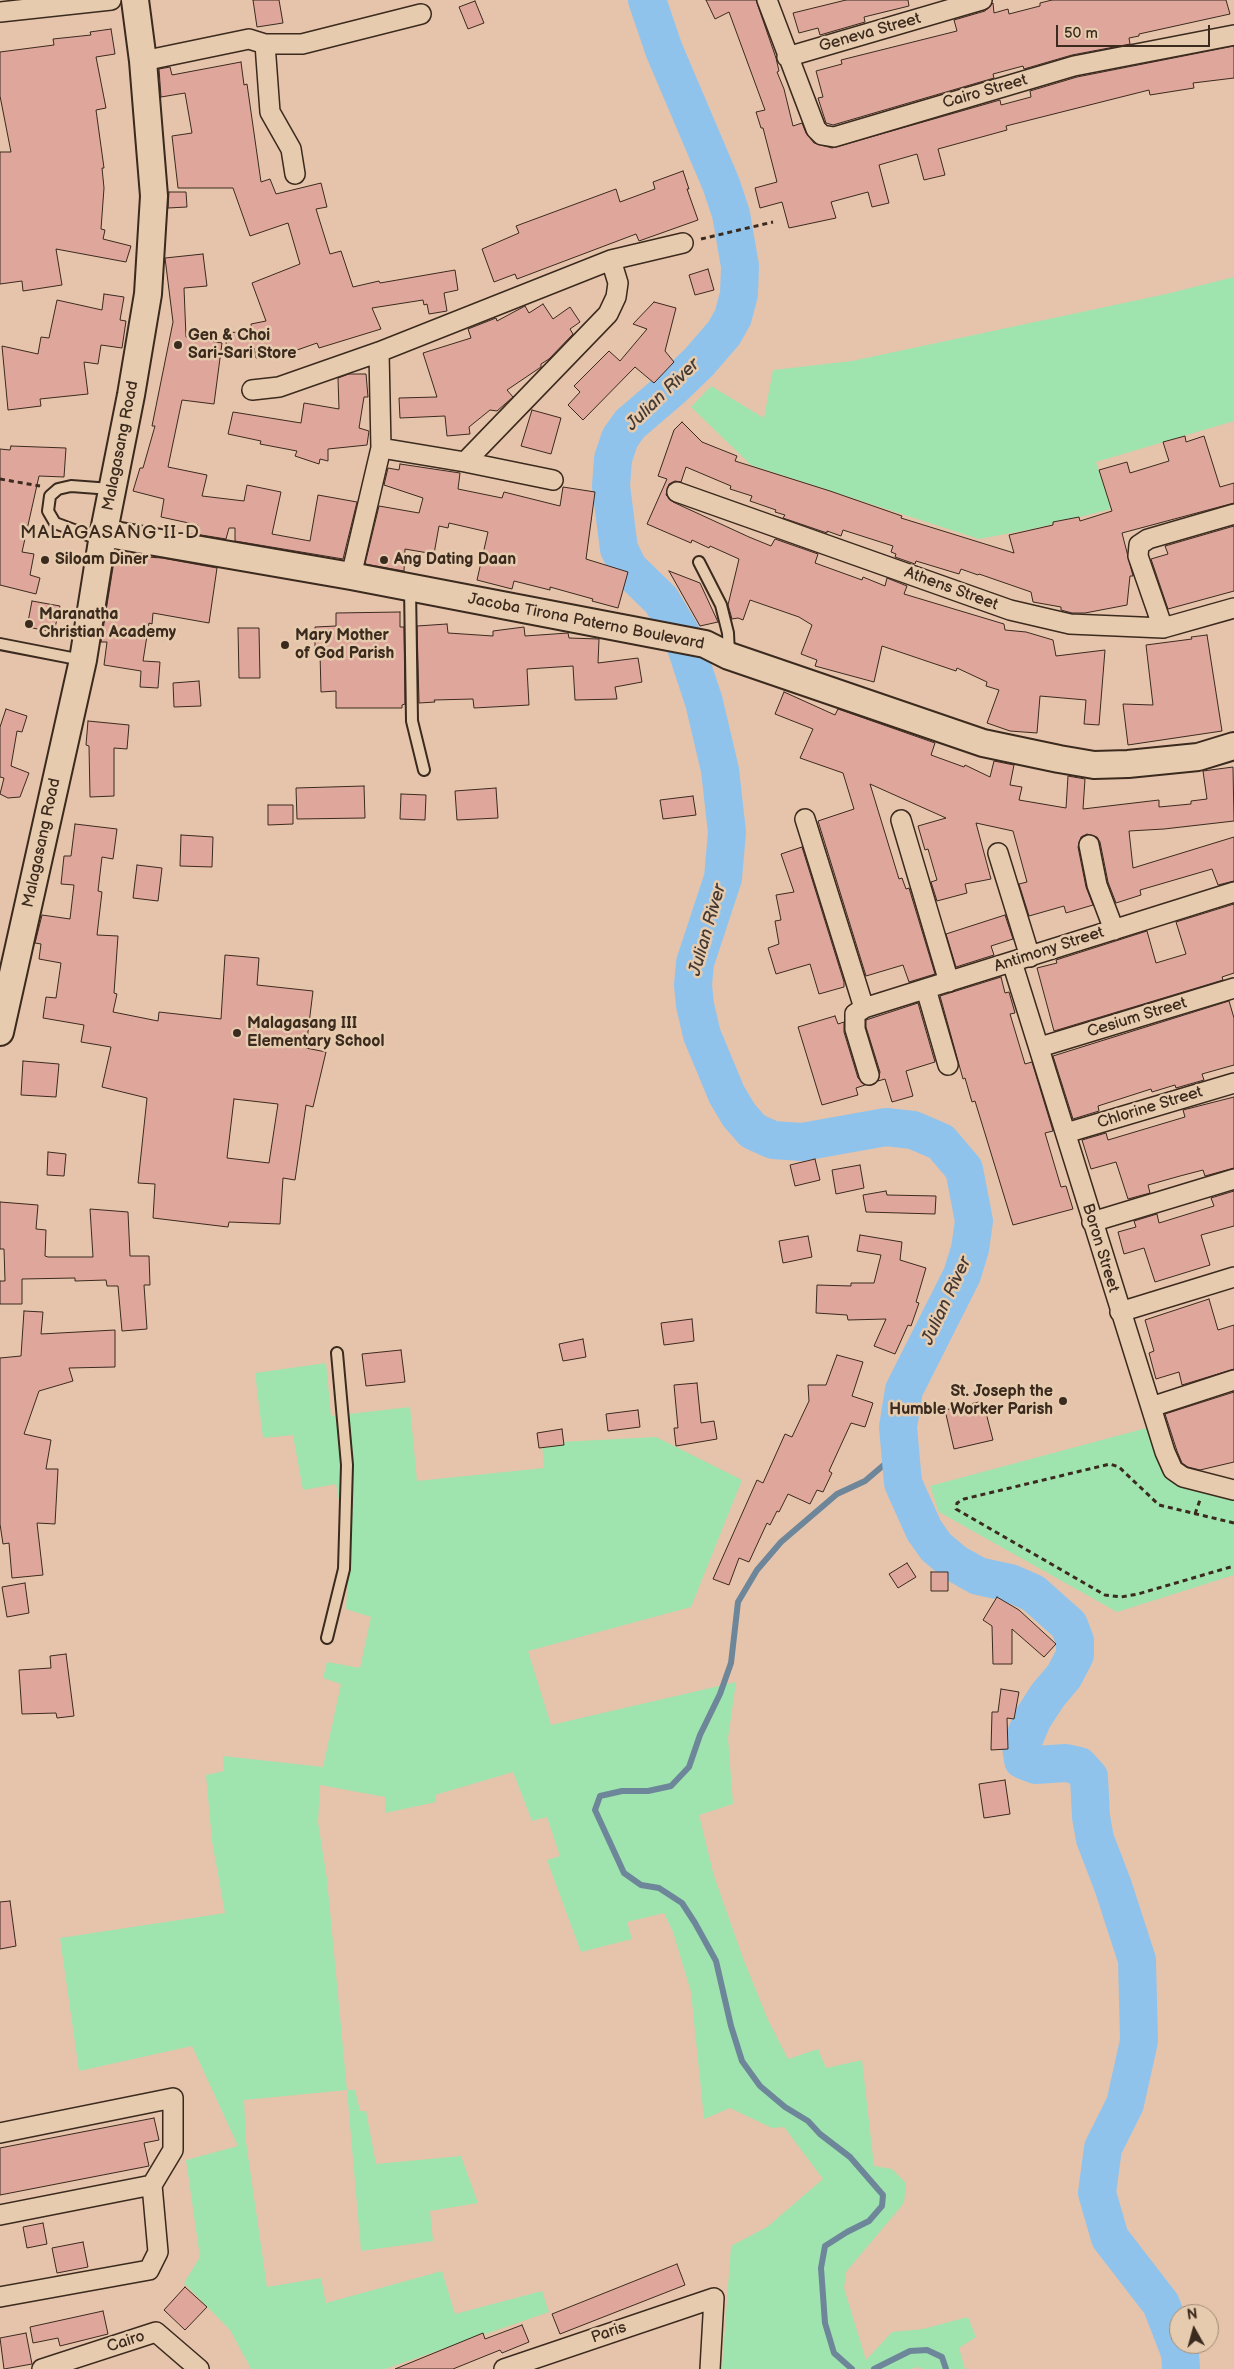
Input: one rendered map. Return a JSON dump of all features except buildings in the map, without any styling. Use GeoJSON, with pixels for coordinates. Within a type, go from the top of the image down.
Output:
{"type":"FeatureCollection","features":[{"type":"Feature","properties":{"kind":"street"},"geometry":{"type":"LineString","coordinates":[[0,12],[111,0]]}},
{"type":"Feature","properties":{"kind":"street","name":"Malagasang Road"},"geometry":{"type":"LineString","coordinates":[[0,1032],[83,660],[102,537],[132,395],[148,284],[154,196],[143,61],[135,0]]}},
{"type":"Feature","properties":{"kind":"street","name":"Cairo Street"},"geometry":{"type":"LineString","coordinates":[[767,0],[787,57],[816,129],[822,135],[834,137],[1074,66],[1234,35]]}},
{"type":"Feature","properties":{"kind":"street","name":"Geneva Street"},"geometry":{"type":"LineString","coordinates":[[787,57],[982,0]]}},
{"type":"Feature","properties":{"kind":"street"},"geometry":{"type":"LineString","coordinates":[[143,61],[249,39],[265,44],[302,44],[421,14]]}},
{"type":"Feature","properties":{"kind":"street"},"geometry":{"type":"LineString","coordinates":[[265,44],[270,112],[291,149],[295,174]]}},
{"type":"Feature","properties":{"kind":"street"},"geometry":{"type":"LineString","coordinates":[[252,390],[279,387],[379,352],[611,260],[683,244]]}},
{"type":"Feature","properties":{"kind":"street"},"geometry":{"type":"LineString","coordinates":[[465,462],[608,314],[616,297],[618,283],[611,260]]}},
{"type":"Feature","properties":{"kind":"street"},"geometry":{"type":"LineString","coordinates":[[351,576],[381,448],[379,352]]}},
{"type":"Feature","properties":{"kind":"street"},"geometry":{"type":"LineString","coordinates":[[381,448],[465,462],[554,480]]}},
{"type":"Feature","properties":{"kind":"street","name":"Athens Street"},"geometry":{"type":"LineString","coordinates":[[678,492],[1010,610],[1070,624],[1164,628],[1234,608]]}},
{"type":"Feature","properties":{"kind":"street"},"geometry":{"type":"LineString","coordinates":[[1164,628],[1138,556],[1138,545],[1148,539],[1234,514]]}},
{"type":"Feature","properties":{"kind":"street","name":"Jacoba Tirona Paterno Boulevard"},"geometry":{"type":"LineString","coordinates":[[102,537],[351,576],[646,631],[705,644],[729,656],[984,743],[1059,759],[1094,765],[1128,764],[1198,757],[1234,746]]}},
{"type":"Feature","properties":{"kind":"street"},"geometry":{"type":"LineString","coordinates":[[805,819],[864,1008],[855,1014],[855,1030],[869,1075]]}},
{"type":"Feature","properties":{"kind":"street"},"geometry":{"type":"LineString","coordinates":[[901,820],[949,982]]}},
{"type":"Feature","properties":{"kind":"street"},"geometry":{"type":"LineString","coordinates":[[1089,845],[1097,885],[1114,930]]}},
{"type":"Feature","properties":{"kind":"street"},"geometry":{"type":"LineString","coordinates":[[998,853],[1030,957]]}},
{"type":"Feature","properties":{"kind":"street","name":"Antimony Street"},"geometry":{"type":"LineString","coordinates":[[864,1008],[1234,892]]}},
{"type":"Feature","properties":{"kind":"street","name":"Boron Street"},"geometry":{"type":"LineString","coordinates":[[1012,962],[1165,1452],[1173,1470],[1183,1477],[1229,1486]]}},
{"type":"Feature","properties":{"kind":"street","name":"Cesium Street"},"geometry":{"type":"LineString","coordinates":[[1040,1047],[1234,988]]}},
{"type":"Feature","properties":{"kind":"street"},"geometry":{"type":"LineString","coordinates":[[926,989],[948,1065]]}},
{"type":"Feature","properties":{"kind":"street","name":"Chlorine Street"},"geometry":{"type":"LineString","coordinates":[[1066,1133],[1234,1083]]}},
{"type":"Feature","properties":{"kind":"street"},"geometry":{"type":"LineString","coordinates":[[1092,1222],[1234,1179]]}},
{"type":"Feature","properties":{"kind":"street"},"geometry":{"type":"LineString","coordinates":[[1120,1312],[1234,1277]]}},
{"type":"Feature","properties":{"kind":"street"},"geometry":{"type":"LineString","coordinates":[[1151,1407],[1234,1380]]}},
{"type":"Feature","properties":{"kind":"street"},"geometry":{"type":"LineString","coordinates":[[0,2133],[173,2098],[173,2150],[152,2185],[158,2252],[149,2270],[0,2297]]}},
{"type":"Feature","properties":{"kind":"street"},"geometry":{"type":"LineString","coordinates":[[0,2215],[152,2185]]}},
{"type":"Feature","properties":{"kind":"street","name":"Paris"},"geometry":{"type":"LineString","coordinates":[[510,2368],[714,2298],[710,2369]]}},
{"type":"Feature","properties":{"kind":"street","name":"Cairo"},"geometry":{"type":"LineString","coordinates":[[42,2369],[156,2332],[199,2369]]}},
{"type":"Feature","properties":{"kind":"lane"},"geometry":{"type":"LineString","coordinates":[[102,537],[55,523],[48,511],[50,496],[58,489],[71,486],[112,489]]}},
{"type":"Feature","properties":{"kind":"lane"},"geometry":{"type":"LineString","coordinates":[[699,562],[721,605],[728,633],[729,656]]}},
{"type":"Feature","properties":{"kind":"lane"},"geometry":{"type":"LineString","coordinates":[[410,587],[412,721],[424,770]]}},
{"type":"Feature","properties":{"kind":"lane"},"geometry":{"type":"LineString","coordinates":[[0,644],[83,660]]}},
{"type":"Feature","properties":{"kind":"lane"},"geometry":{"type":"LineString","coordinates":[[326,1638],[344,1569],[347,1464],[337,1353]]}},
{"type":"Feature","properties":{"kind":"path"},"geometry":{"type":"LineString","coordinates":[[683,244],[773,222]]}},
{"type":"Feature","properties":{"kind":"path"},"geometry":{"type":"LineString","coordinates":[[0,479],[58,489]]}},
{"type":"Feature","properties":{"kind":"path"},"geometry":{"type":"LineString","coordinates":[[1234,1523],[1160,1505],[1119,1468],[1110,1464],[964,1499],[957,1503],[956,1509],[1105,1595],[1121,1597],[1138,1594],[1234,1566]]}},
{"type":"Feature","properties":{"kind":"green space"},"geometry":{"type":"Polygon","coordinates":[[[1234,277],[1234,421],[1096,462],[1111,509],[1037,528],[979,539],[751,465],[691,407],[711,386],[764,418],[773,370],[852,361],[1166,294],[1234,277]]]}},
{"type":"Feature","properties":{"kind":"green space"},"geometry":{"type":"Polygon","coordinates":[[[326,1363],[331,1416],[410,1407],[417,1481],[544,1468],[542,1443],[656,1437],[742,1480],[691,1607],[528,1651],[551,1725],[736,1682],[728,1738],[733,1804],[699,1815],[714,1876],[743,1958],[768,2020],[788,2059],[818,2049],[826,2068],[862,2060],[874,2166],[892,2169],[906,2183],[904,2203],[846,2272],[844,2288],[866,2360],[892,2332],[923,2329],[968,2317],[976,2337],[959,2348],[965,2369],[923,2369],[918,2367],[910,2369],[722,2369],[731,2246],[767,2227],[823,2179],[784,2127],[772,2128],[730,2108],[704,2119],[691,1992],[673,1932],[664,1913],[627,1922],[632,1939],[581,1952],[547,1860],[560,1856],[547,1817],[532,1821],[513,1772],[435,1795],[436,1802],[385,1813],[385,1797],[320,1785],[318,1822],[327,1879],[347,2090],[244,2100],[246,2142],[267,2287],[321,2278],[326,2303],[442,2271],[455,2314],[542,2291],[549,2312],[385,2369],[251,2369],[230,2330],[184,2283],[200,2257],[186,2160],[238,2146],[192,2046],[79,2071],[60,1938],[225,1913],[212,1841],[206,1775],[224,1771],[223,1756],[323,1767],[341,1684],[323,1678],[327,1662],[360,1668],[371,1617],[346,1609],[349,1558],[336,1484],[303,1490],[293,1435],[263,1438],[255,1373],[326,1363]]]}},
{"type":"Feature","properties":{"kind":"green space"},"geometry":{"type":"Polygon","coordinates":[[[1154,1426],[1171,1470],[1234,1492],[1234,1575],[1117,1612],[939,1512],[930,1486],[1154,1426]]]}},
{"type":"Feature","properties":{"kind":"green space"},"geometry":{"type":"Polygon","coordinates":[[[347,2090],[355,2090],[360,2111],[366,2111],[376,2164],[461,2156],[478,2203],[430,2211],[433,2241],[361,2251],[347,2090]]]}},
{"type":"Feature","properties":{"kind":"waterway","name":"Julian River"},"geometry":{"type":"LineString","coordinates":[[647,0],[664,50],[721,184],[731,214],[740,266],[739,294],[733,317],[724,333],[699,362],[630,424],[620,438],[613,459],[611,486],[619,549],[629,569],[661,600],[682,635],[704,702],[720,770],[727,832],[723,878],[695,963],[693,985],[695,1005],[702,1035],[727,1095],[739,1115],[753,1131],[773,1140],[802,1142],[886,1127],[913,1130],[941,1142],[964,1169],[974,1221],[970,1249],[962,1275],[904,1390],[898,1427],[903,1483],[924,1530],[936,1547],[955,1563],[978,1576],[1010,1583],[1033,1593],[1069,1625],[1075,1641],[1075,1655],[1064,1676],[1048,1695],[1033,1718],[1021,1746],[1023,1760],[1036,1765],[1066,1763],[1079,1766],[1089,1777],[1091,1817],[1095,1839],[1113,1886],[1137,1960],[1139,2041],[1125,2104],[1103,2148],[1097,2193],[1110,2238],[1161,2304],[1180,2353],[1181,2369]]}},
{"type":"Feature","properties":{"kind":"waterway"},"geometry":{"type":"LineString","coordinates":[[852,2369],[834,2353],[825,2323],[821,2268],[825,2246],[869,2221],[882,2206],[883,2195],[850,2157],[820,2134],[808,2121],[785,2107],[760,2086],[742,2061],[731,2026],[716,1961],[695,1923],[682,1903],[659,1888],[641,1885],[624,1873],[595,1810],[600,1796],[622,1791],[648,1791],[671,1786],[689,1767],[700,1735],[720,1694],[731,1663],[738,1602],[757,1570],[781,1542],[837,1494],[865,1481],[899,1452]]}},
{"type":"Feature","properties":{"kind":"waterway"},"geometry":{"type":"LineString","coordinates":[[874,2369],[910,2351],[927,2350],[942,2357],[946,2369]]}},
{"type":"Feature","properties":{"kind":"place","name":"Gen & Choi Sari-Sari Store"},"geometry":{"type":"Point","coordinates":[178,345]}},
{"type":"Feature","properties":{"kind":"place","name":"Siloam Diner"},"geometry":{"type":"Point","coordinates":[45,560]}},
{"type":"Feature","properties":{"kind":"place","name":"Ang Dating Daan"},"geometry":{"type":"Point","coordinates":[384,560]}},
{"type":"Feature","properties":{"kind":"place","name":"Maranatha Christian Academy"},"geometry":{"type":"Point","coordinates":[29,624]}},
{"type":"Feature","properties":{"kind":"place","name":"Mary Mother of God Parish"},"geometry":{"type":"Point","coordinates":[285,645]}},
{"type":"Feature","properties":{"kind":"place","name":"Malagasang III Elementary School"},"geometry":{"type":"Point","coordinates":[237,1033]}},
{"type":"Feature","properties":{"kind":"place","name":"St. Joseph the Humble Worker Parish"},"geometry":{"type":"Point","coordinates":[1063,1401]}},
{"type":"Feature","properties":{"kind":"district","name":"MALAGASANG II-D"},"geometry":{"type":"Point","coordinates":[110,533]}}]}
